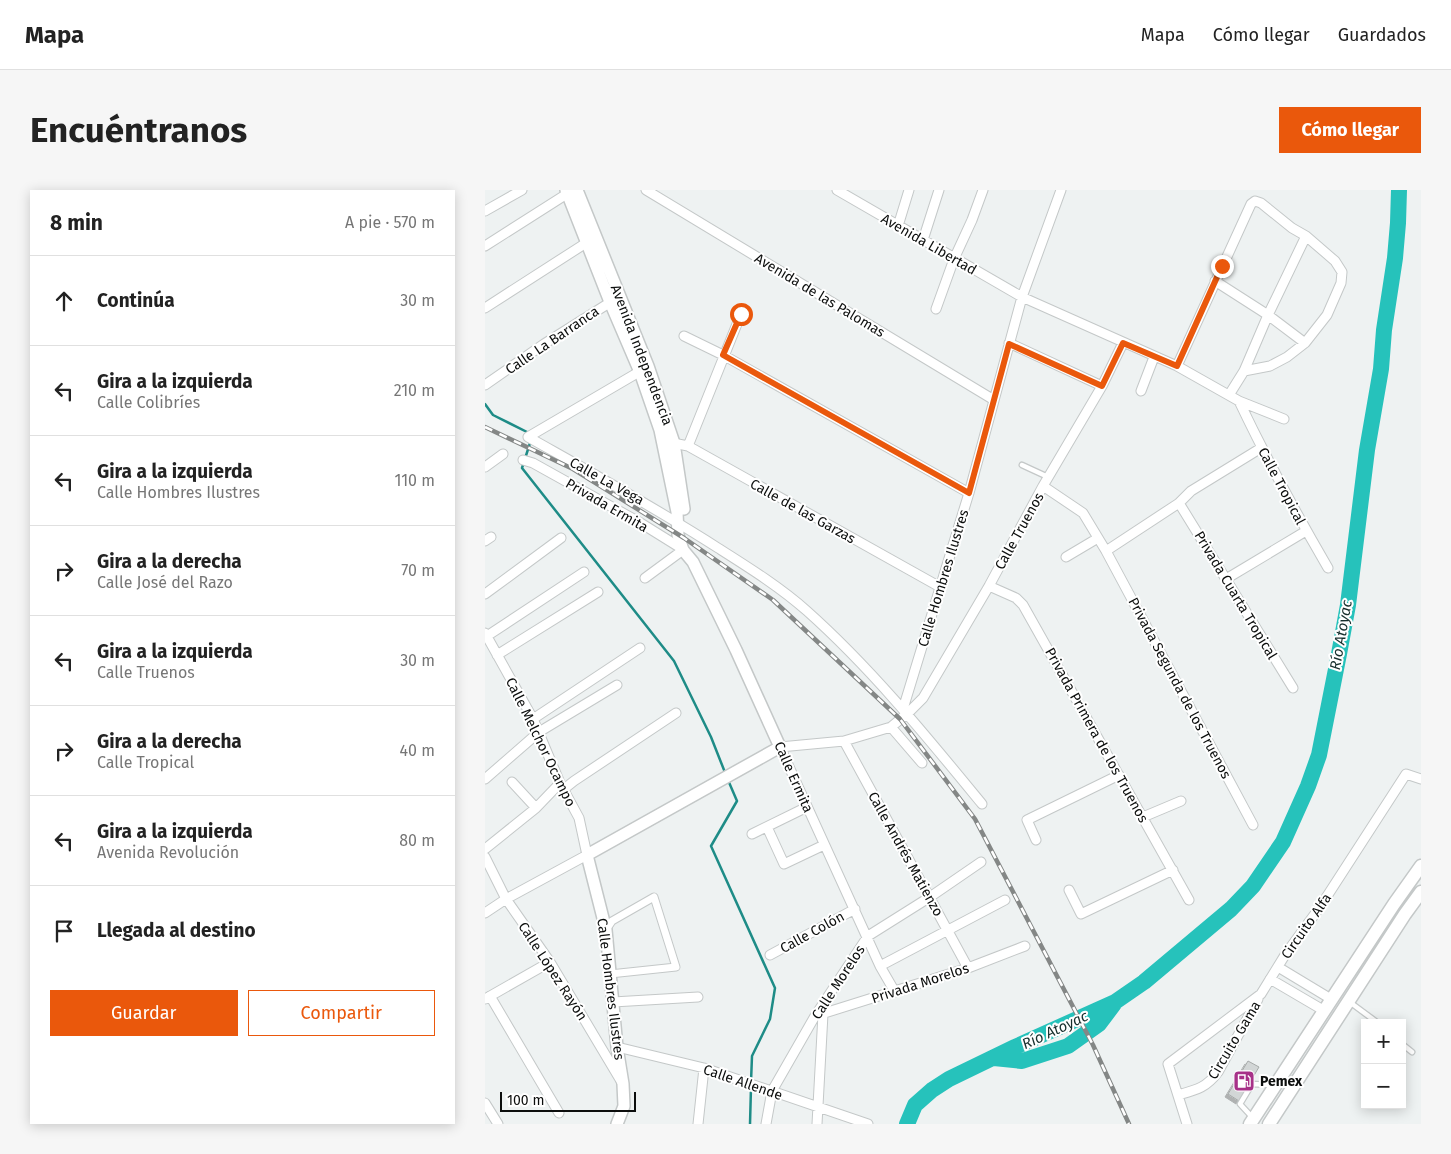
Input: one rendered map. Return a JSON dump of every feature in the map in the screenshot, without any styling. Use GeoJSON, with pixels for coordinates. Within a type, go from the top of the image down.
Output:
{"type":"FeatureCollection","features":[{"type":"Feature","properties":{"kind":"main road"},"geometry":{"type":"LineString","coordinates":[[1252,1121],[1323,1010],[1421,866]]}},
{"type":"Feature","properties":{"kind":"main road"},"geometry":{"type":"LineString","coordinates":[[1269,1124],[1421,892]]}},
{"type":"Feature","properties":{"kind":"street"},"geometry":{"type":"LineString","coordinates":[[485,211],[522,190]]}},
{"type":"Feature","properties":{"kind":"street","name":"Avenida de las Palomas"},"geometry":{"type":"LineString","coordinates":[[646,190],[994,400]]}},
{"type":"Feature","properties":{"kind":"street"},"geometry":{"type":"LineString","coordinates":[[898,226],[909,190]]}},
{"type":"Feature","properties":{"kind":"street"},"geometry":{"type":"LineString","coordinates":[[923,240],[939,190]]}},
{"type":"Feature","properties":{"kind":"street"},"geometry":{"type":"LineString","coordinates":[[936,309],[954,259],[983,190]]}},
{"type":"Feature","properties":{"kind":"street","name":"Calle Hombres Ilustres"},"geometry":{"type":"LineString","coordinates":[[906,711],[940,587],[969,493],[1022,297],[1061,190]]}},
{"type":"Feature","properties":{"kind":"street"},"geometry":{"type":"LineString","coordinates":[[485,246],[571,191]]}},
{"type":"Feature","properties":{"kind":"street","name":"Avenida Independencia"},"geometry":{"type":"LineString","coordinates":[[571,191],[644,369],[668,442],[684,513],[681,523],[688,554]]}},
{"type":"Feature","properties":{"kind":"street","name":"Avenida Libertad"},"geometry":{"type":"LineString","coordinates":[[842,191],[954,259],[1022,297]]}},
{"type":"Feature","properties":{"kind":"street"},"geometry":{"type":"LineString","coordinates":[[1177,366],[1251,204],[1255,201],[1261,203],[1291,228],[1306,236],[1335,261],[1342,272],[1341,283],[1327,315],[1305,344],[1270,366],[1244,371]]}},
{"type":"Feature","properties":{"kind":"street"},"geometry":{"type":"LineString","coordinates":[[1229,395],[1244,371],[1268,315],[1306,236]]}},
{"type":"Feature","properties":{"kind":"street"},"geometry":{"type":"LineString","coordinates":[[485,308],[592,243]]}},
{"type":"Feature","properties":{"kind":"street"},"geometry":{"type":"LineString","coordinates":[[1215,281],[1268,315],[1305,344]]}},
{"type":"Feature","properties":{"kind":"street","name":"Calle Tropical"},"geometry":{"type":"LineString","coordinates":[[1022,297],[1177,366],[1239,402],[1284,419]]}},
{"type":"Feature","properties":{"kind":"street","name":"Calle La Barranca"},"geometry":{"type":"LineString","coordinates":[[485,385],[544,344],[615,300]]}},
{"type":"Feature","properties":{"kind":"street"},"geometry":{"type":"LineString","coordinates":[[687,446],[741,314]]}},
{"type":"Feature","properties":{"kind":"street"},"geometry":{"type":"LineString","coordinates":[[684,336],[723,355],[969,493]]}},
{"type":"Feature","properties":{"kind":"street","name":"Calle Truenos"},"geometry":{"type":"LineString","coordinates":[[906,711],[923,698],[989,586],[1048,477],[1102,386],[1123,343]]}},
{"type":"Feature","properties":{"kind":"street"},"geometry":{"type":"LineString","coordinates":[[1009,344],[1102,386]]}},
{"type":"Feature","properties":{"kind":"street"},"geometry":{"type":"LineString","coordinates":[[1141,391],[1154,357]]}},
{"type":"Feature","properties":{"kind":"street","name":"Calle La Vega"},"geometry":{"type":"LineString","coordinates":[[644,369],[528,437],[681,523],[748,567],[806,610],[843,645],[906,711],[982,804]]}},
{"type":"Feature","properties":{"kind":"street","name":"Calle Tropical"},"geometry":{"type":"LineString","coordinates":[[1239,402],[1261,448],[1328,568]]}},
{"type":"Feature","properties":{"kind":"street","name":"Calle de las Garzas"},"geometry":{"type":"LineString","coordinates":[[668,442],[687,446],[940,587]]}},
{"type":"Feature","properties":{"kind":"street"},"geometry":{"type":"LineString","coordinates":[[1106,551],[1179,503],[1191,491],[1261,448]]}},
{"type":"Feature","properties":{"kind":"street"},"geometry":{"type":"LineString","coordinates":[[485,467],[503,454]]}},
{"type":"Feature","properties":{"kind":"street","name":"Privada Ermita"},"geometry":{"type":"LineString","coordinates":[[523,460],[533,463],[639,522],[688,554]]}},
{"type":"Feature","properties":{"kind":"street","name":"Privada Segunda de los Truenos"},"geometry":{"type":"LineString","coordinates":[[1043,486],[1083,513],[1106,551],[1253,825]]}},
{"type":"Feature","properties":{"kind":"street","name":"Privada Cuarta Tropical"},"geometry":{"type":"LineString","coordinates":[[1179,503],[1293,688]]}},
{"type":"Feature","properties":{"kind":"street"},"geometry":{"type":"LineString","coordinates":[[1227,579],[1306,531]]}},
{"type":"Feature","properties":{"kind":"street"},"geometry":{"type":"LineString","coordinates":[[485,594],[561,538]]}},
{"type":"Feature","properties":{"kind":"street"},"geometry":{"type":"LineString","coordinates":[[1066,557],[1098,538]]}},
{"type":"Feature","properties":{"kind":"street"},"geometry":{"type":"LineString","coordinates":[[645,578],[688,554]]}},
{"type":"Feature","properties":{"kind":"street","name":"Calle Ermita"},"geometry":{"type":"LineString","coordinates":[[688,554],[736,650],[824,845],[895,992]]}},
{"type":"Feature","properties":{"kind":"street"},"geometry":{"type":"LineString","coordinates":[[486,635],[584,572]]}},
{"type":"Feature","properties":{"kind":"street","name":"Privada Primera de los Truenos"},"geometry":{"type":"LineString","coordinates":[[989,586],[1017,598],[1023,604],[1189,900]]}},
{"type":"Feature","properties":{"kind":"street"},"geometry":{"type":"LineString","coordinates":[[497,654],[598,592]]}},
{"type":"Feature","properties":{"kind":"street","name":"Calle Melchor Ocampo"},"geometry":{"type":"LineString","coordinates":[[486,635],[533,720],[562,786],[579,818],[587,855]]}},
{"type":"Feature","properties":{"kind":"street"},"geometry":{"type":"LineString","coordinates":[[533,720],[640,648]]}},
{"type":"Feature","properties":{"kind":"street"},"geometry":{"type":"LineString","coordinates":[[485,779],[539,732],[617,685]]}},
{"type":"Feature","properties":{"kind":"street"},"geometry":{"type":"LineString","coordinates":[[485,913],[780,747],[844,741],[891,727],[906,711]]}},
{"type":"Feature","properties":{"kind":"street"},"geometry":{"type":"LineString","coordinates":[[485,849],[562,786],[676,713]]}},
{"type":"Feature","properties":{"kind":"street"},"geometry":{"type":"LineString","coordinates":[[891,727],[922,763]]}},
{"type":"Feature","properties":{"kind":"street","name":"Calle Andrés Matienzo"},"geometry":{"type":"LineString","coordinates":[[844,741],[968,968]]}},
{"type":"Feature","properties":{"kind":"street","name":"Circuito Alfa"},"geometry":{"type":"LineString","coordinates":[[1178,1095],[1168,1064],[1261,994],[1320,907],[1405,774],[1421,779]]}},
{"type":"Feature","properties":{"kind":"street"},"geometry":{"type":"LineString","coordinates":[[1035,840],[1027,820],[1119,775]]}},
{"type":"Feature","properties":{"kind":"street"},"geometry":{"type":"LineString","coordinates":[[512,782],[535,808]]}},
{"type":"Feature","properties":{"kind":"street"},"geometry":{"type":"LineString","coordinates":[[1143,817],[1181,801]]}},
{"type":"Feature","properties":{"kind":"street"},"geometry":{"type":"LineString","coordinates":[[752,834],[807,807]]}},
{"type":"Feature","properties":{"kind":"street"},"geometry":{"type":"LineString","coordinates":[[767,827],[784,864],[824,845]]}},
{"type":"Feature","properties":{"kind":"street","name":"Calle Hombres Ilustres"},"geometry":{"type":"LineString","coordinates":[[587,855],[606,930],[617,1047],[623,1084],[624,1106],[617,1124]]}},
{"type":"Feature","properties":{"kind":"street","name":"Calle López Rayón"},"geometry":{"type":"LineString","coordinates":[[485,858],[506,900],[549,962],[623,1084]]}},
{"type":"Feature","properties":{"kind":"street","name":"Calle Morelos"},"geometry":{"type":"LineString","coordinates":[[766,1124],[772,1091],[868,936],[981,862]]}},
{"type":"Feature","properties":{"kind":"street"},"geometry":{"type":"LineString","coordinates":[[1069,890],[1081,914],[1173,870]]}},
{"type":"Feature","properties":{"kind":"street"},"geometry":{"type":"LineString","coordinates":[[606,930],[612,921],[654,897],[676,967],[610,974]]}},
{"type":"Feature","properties":{"kind":"street"},"geometry":{"type":"LineString","coordinates":[[881,966],[1005,900]]}},
{"type":"Feature","properties":{"kind":"street","name":"Calle Colón"},"geometry":{"type":"LineString","coordinates":[[770,955],[855,908]]}},
{"type":"Feature","properties":{"kind":"street","name":"Privada Morelos"},"geometry":{"type":"LineString","coordinates":[[819,1015],[968,968],[1025,946]]}},
{"type":"Feature","properties":{"kind":"street"},"geometry":{"type":"LineString","coordinates":[[549,962],[487,998],[559,1113]]}},
{"type":"Feature","properties":{"kind":"street"},"geometry":{"type":"LineString","coordinates":[[1278,967],[1331,1000]]}},
{"type":"Feature","properties":{"kind":"street"},"geometry":{"type":"LineString","coordinates":[[1270,979],[1323,1010]]}},
{"type":"Feature","properties":{"kind":"street","name":"Circuito Gama"},"geometry":{"type":"LineString","coordinates":[[1178,1095],[1200,1089],[1210,1082],[1261,994]]}},
{"type":"Feature","properties":{"kind":"street"},"geometry":{"type":"LineString","coordinates":[[613,1002],[698,997]]}},
{"type":"Feature","properties":{"kind":"street"},"geometry":{"type":"LineString","coordinates":[[817,1124],[819,1015]]}},
{"type":"Feature","properties":{"kind":"street","name":"Calle Allende"},"geometry":{"type":"LineString","coordinates":[[617,1047],[704,1068],[867,1124]]}},
{"type":"Feature","properties":{"kind":"street"},"geometry":{"type":"LineString","coordinates":[[698,1124],[704,1068]]}},
{"type":"Feature","properties":{"kind":"street"},"geometry":{"type":"LineString","coordinates":[[1178,1095],[1187,1124]]}},
{"type":"Feature","properties":{"kind":"street"},"geometry":{"type":"LineString","coordinates":[[485,1103],[498,1124]]}},
{"type":"Feature","properties":{"kind":"lane"},"geometry":{"type":"LineString","coordinates":[[1022,465],[1048,477]]}},
{"type":"Feature","properties":{"kind":"lane"},"geometry":{"type":"LineString","coordinates":[[1349,1001],[1373,1019]]}},
{"type":"Feature","properties":{"kind":"lane"},"geometry":{"type":"LineString","coordinates":[[1406,1047],[1412,1052]]}},
{"type":"Feature","properties":{"kind":"lane"},"geometry":{"type":"LineString","coordinates":[[1252,1121],[1240,1104],[1252,1084],[1274,1085]]}},
{"type":"Feature","properties":{"kind":"building","name":"Pemex"},"geometry":{"type":"Polygon","coordinates":[[[1248,1061],[1259,1067],[1239,1101],[1228,1094],[1248,1061]]]}},
{"type":"Feature","properties":{"kind":"waterway","name":"Río Atoyac"},"geometry":{"type":"LineString","coordinates":[[907,1124],[915,1105],[932,1090],[949,1079],[1115,1002],[1144,982],[1231,909],[1253,886],[1283,842],[1308,786],[1319,755],[1348,605],[1367,450],[1381,369],[1384,330],[1395,258],[1399,190]]}},
{"type":"Feature","properties":{"kind":"waterway"},"geometry":{"type":"LineString","coordinates":[[485,404],[493,415],[531,434]]}},
{"type":"Feature","properties":{"kind":"waterway"},"geometry":{"type":"LineString","coordinates":[[531,440],[522,468],[674,661],[711,737],[726,775]]}},
{"type":"Feature","properties":{"kind":"waterway"},"geometry":{"type":"LineString","coordinates":[[728,780],[737,801],[711,846],[775,988],[770,1019],[752,1056],[751,1082]]}},
{"type":"Feature","properties":{"kind":"waterway","name":"Río Atoyac"},"geometry":{"type":"LineString","coordinates":[[994,1058],[1022,1061],[1068,1046],[1099,1024],[1114,1004]]}},
{"type":"Feature","properties":{"kind":"waterway"},"geometry":{"type":"LineString","coordinates":[[750,1124],[751,1087]]}},
{"type":"Feature","properties":{"kind":"railway"},"geometry":{"type":"LineString","coordinates":[[485,427],[573,469],[684,538],[773,600],[900,719],[975,819],[1093,1045],[1129,1124]]}},
{"type":"Feature","properties":{"kind":"place","name":"Pemex"},"geometry":{"type":"Point","coordinates":[1244,1081]}},
{"type":"Feature","properties":{"kind":"route"},"geometry":{"type":"LineString","coordinates":[[741,314],[723,355],[969,493],[1009,344],[1102,386],[1123,343],[1177,366],[1222,266]]}}]}
